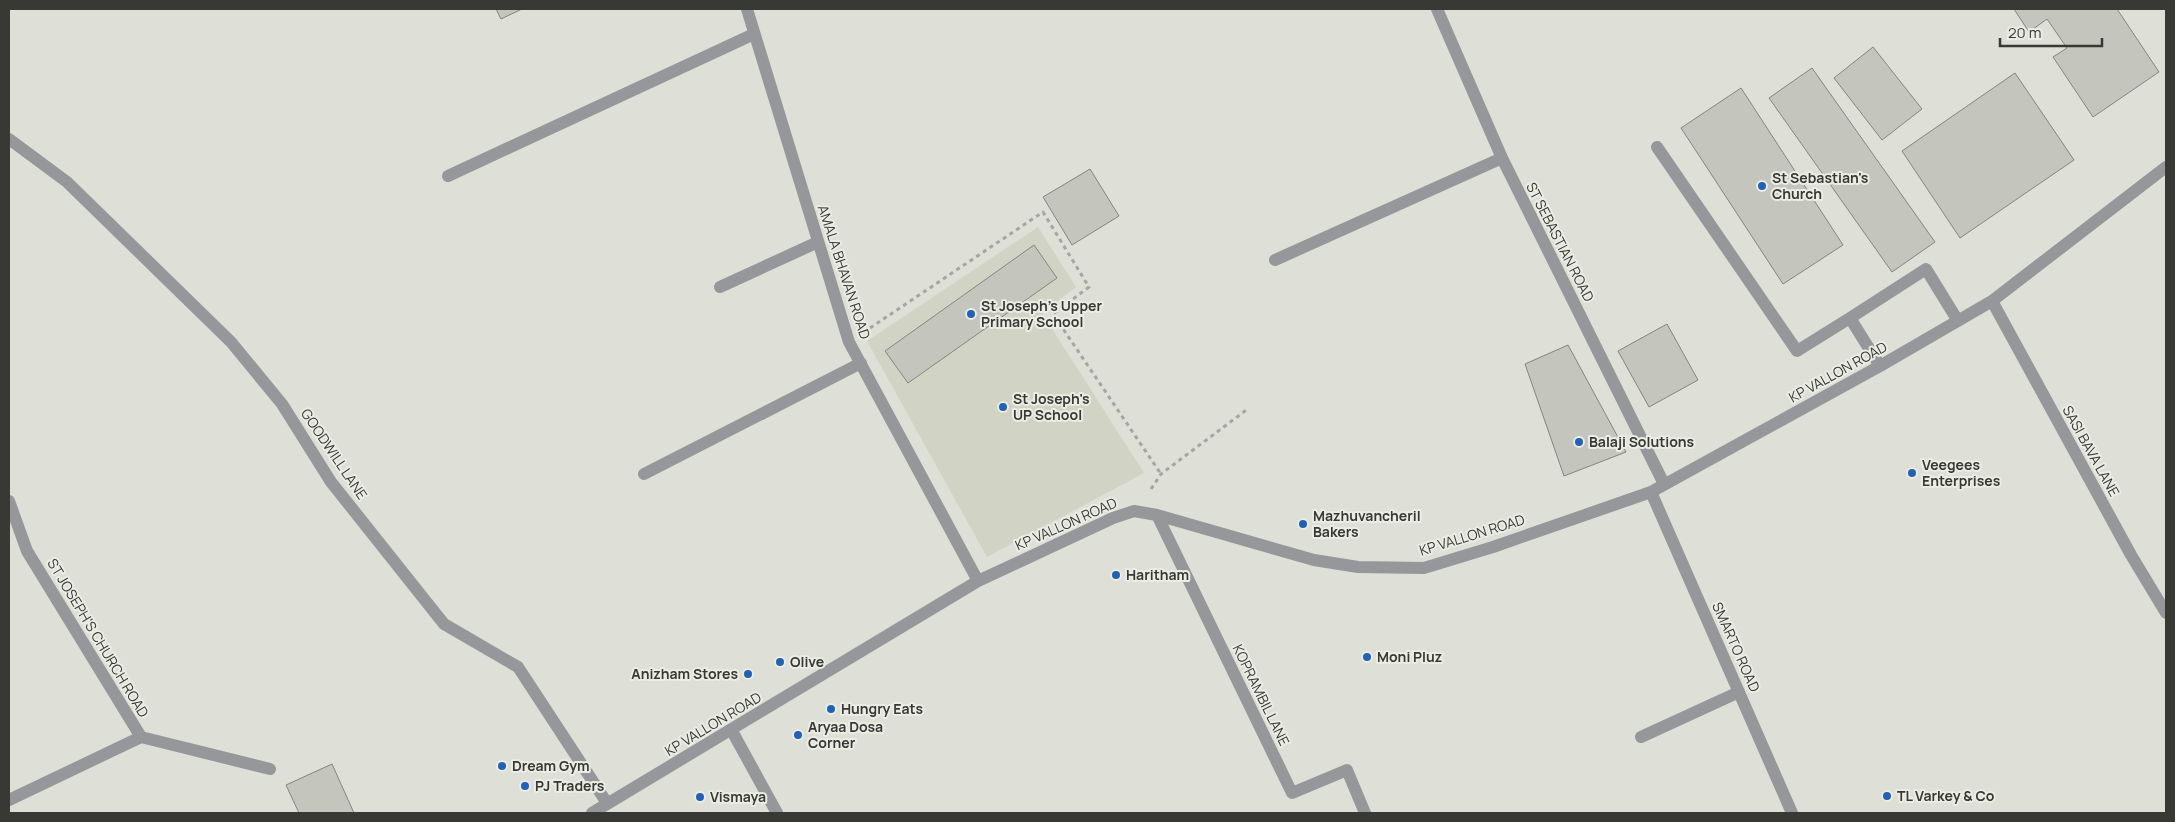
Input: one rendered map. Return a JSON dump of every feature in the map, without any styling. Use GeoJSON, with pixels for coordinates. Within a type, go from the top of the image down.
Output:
{"type":"FeatureCollection","features":[{"type":"Feature","properties":{"kind":"street","name":"AMALA BHAVAN ROAD"},"geometry":{"type":"LineString","coordinates":[[746,9],[849,342],[978,581]]}},
{"type":"Feature","properties":{"kind":"street","name":"ST SEBASTIAN ROAD"},"geometry":{"type":"LineString","coordinates":[[1438,9],[1502,158],[1664,484]]}},
{"type":"Feature","properties":{"kind":"street"},"geometry":{"type":"LineString","coordinates":[[448,176],[754,34]]}},
{"type":"Feature","properties":{"kind":"street","name":"GOODWILL LANE"},"geometry":{"type":"LineString","coordinates":[[9,139],[67,182],[232,342],[282,404],[331,482],[444,624],[518,666],[608,803]]}},
{"type":"Feature","properties":{"kind":"street"},"geometry":{"type":"LineString","coordinates":[[1657,147],[1796,351],[1926,269],[1958,321]]}},
{"type":"Feature","properties":{"kind":"street"},"geometry":{"type":"LineString","coordinates":[[1275,260],[1502,158]]}},
{"type":"Feature","properties":{"kind":"street","name":"KP VALLON ROAD"},"geometry":{"type":"LineString","coordinates":[[592,813],[732,731],[978,581],[1113,518],[1134,511],[1157,515],[1314,560],[1358,567],[1424,568],[1492,547],[1651,492],[1880,366],[1992,301],[2166,167]]}},
{"type":"Feature","properties":{"kind":"street"},"geometry":{"type":"LineString","coordinates":[[720,287],[818,242]]}},
{"type":"Feature","properties":{"kind":"street","name":"SASI BAVA LANE"},"geometry":{"type":"LineString","coordinates":[[1992,301],[2131,555],[2166,613]]}},
{"type":"Feature","properties":{"kind":"street"},"geometry":{"type":"LineString","coordinates":[[1850,318],[1880,366]]}},
{"type":"Feature","properties":{"kind":"street"},"geometry":{"type":"LineString","coordinates":[[644,474],[861,363]]}},
{"type":"Feature","properties":{"kind":"street","name":"SMARTO ROAD"},"geometry":{"type":"LineString","coordinates":[[1651,492],[1792,813]]}},
{"type":"Feature","properties":{"kind":"street","name":"ST JOSEPH'S CHURCH ROAD"},"geometry":{"type":"LineString","coordinates":[[9,800],[141,737],[27,551],[10,508]]}},
{"type":"Feature","properties":{"kind":"street","name":"KOPRAMBIL LANE"},"geometry":{"type":"LineString","coordinates":[[1157,515],[1292,793],[1347,770],[1365,813]]}},
{"type":"Feature","properties":{"kind":"street"},"geometry":{"type":"LineString","coordinates":[[1641,737],[1739,692]]}},
{"type":"Feature","properties":{"kind":"street"},"geometry":{"type":"LineString","coordinates":[[732,731],[777,813]]}},
{"type":"Feature","properties":{"kind":"street"},"geometry":{"type":"LineString","coordinates":[[141,737],[270,769]]}},
{"type":"Feature","properties":{"kind":"path"},"geometry":{"type":"LineString","coordinates":[[849,342],[1043,212],[1089,287],[1053,314],[1162,474]]}},
{"type":"Feature","properties":{"kind":"path"},"geometry":{"type":"LineString","coordinates":[[1134,511],[1162,474],[1249,408]]}},
{"type":"Feature","properties":{"kind":"shaded area","name":"St Joseph's UP School"},"geometry":{"type":"Polygon","coordinates":[[[1038,227],[1076,287],[1042,313],[1144,473],[987,557],[867,341],[1038,227]]]}},
{"type":"Feature","properties":{"kind":"building"},"geometry":{"type":"Polygon","coordinates":[[[496,9],[522,9],[501,19],[496,9]]]}},
{"type":"Feature","properties":{"kind":"building"},"geometry":{"type":"Polygon","coordinates":[[[2014,9],[2117,9],[2159,72],[2093,117],[2053,57],[2067,48],[2047,19],[2029,32],[2014,9]]]}},
{"type":"Feature","properties":{"kind":"building"},"geometry":{"type":"Polygon","coordinates":[[[1873,47],[1922,109],[1882,140],[1834,78],[1873,47]]]}},
{"type":"Feature","properties":{"kind":"building"},"geometry":{"type":"Polygon","coordinates":[[[1812,68],[1935,242],[1892,272],[1769,98],[1812,68]]]}},
{"type":"Feature","properties":{"kind":"building"},"geometry":{"type":"Polygon","coordinates":[[[2015,73],[2074,160],[1960,238],[1902,151],[2015,73]]]}},
{"type":"Feature","properties":{"kind":"building","name":"St Sebastian's Church"},"geometry":{"type":"Polygon","coordinates":[[[1741,88],[1843,245],[1783,284],[1681,128],[1741,88]]]}},
{"type":"Feature","properties":{"kind":"building"},"geometry":{"type":"Polygon","coordinates":[[[1090,169],[1119,216],[1072,245],[1043,197],[1090,169]]]}},
{"type":"Feature","properties":{"kind":"building","name":"St Joseph's Upper Primary School"},"geometry":{"type":"Polygon","coordinates":[[[1034,245],[1057,278],[908,383],[885,351],[1034,245]]]}},
{"type":"Feature","properties":{"kind":"building"},"geometry":{"type":"Polygon","coordinates":[[[1667,324],[1698,380],[1649,407],[1618,351],[1667,324]]]}},
{"type":"Feature","properties":{"kind":"building"},"geometry":{"type":"Polygon","coordinates":[[[1568,345],[1626,452],[1564,476],[1525,364],[1568,345]]]}},
{"type":"Feature","properties":{"kind":"building"},"geometry":{"type":"Polygon","coordinates":[[[332,764],[354,813],[299,813],[286,785],[332,764]]]}},
{"type":"Feature","properties":{"kind":"place","name":"St Sebastian's Church"},"geometry":{"type":"Point","coordinates":[1762,186]}},
{"type":"Feature","properties":{"kind":"place","name":"St Joseph's Upper Primary School"},"geometry":{"type":"Point","coordinates":[971,314]}},
{"type":"Feature","properties":{"kind":"place","name":"St Joseph's UP School"},"geometry":{"type":"Point","coordinates":[1003,407]}},
{"type":"Feature","properties":{"kind":"place","name":"Balaji Solutions"},"geometry":{"type":"Point","coordinates":[1579,442]}},
{"type":"Feature","properties":{"kind":"place","name":"Veegees Enterprises"},"geometry":{"type":"Point","coordinates":[1912,473]}},
{"type":"Feature","properties":{"kind":"place","name":"Mazhuvancheril Bakers"},"geometry":{"type":"Point","coordinates":[1303,524]}},
{"type":"Feature","properties":{"kind":"place","name":"Haritham"},"geometry":{"type":"Point","coordinates":[1116,575]}},
{"type":"Feature","properties":{"kind":"place","name":"Moni Pluz"},"geometry":{"type":"Point","coordinates":[1367,657]}},
{"type":"Feature","properties":{"kind":"place","name":"Olive"},"geometry":{"type":"Point","coordinates":[780,662]}},
{"type":"Feature","properties":{"kind":"place","name":"Anizham Stores"},"geometry":{"type":"Point","coordinates":[748,674]}},
{"type":"Feature","properties":{"kind":"place","name":"Hungry Eats"},"geometry":{"type":"Point","coordinates":[831,709]}},
{"type":"Feature","properties":{"kind":"place","name":"Aryaa Dosa Corner"},"geometry":{"type":"Point","coordinates":[798,735]}},
{"type":"Feature","properties":{"kind":"place","name":"Dream Gym"},"geometry":{"type":"Point","coordinates":[502,766]}},
{"type":"Feature","properties":{"kind":"place","name":"PJ Traders"},"geometry":{"type":"Point","coordinates":[525,786]}},
{"type":"Feature","properties":{"kind":"place","name":"TL Varkey & Co"},"geometry":{"type":"Point","coordinates":[1887,796]}},
{"type":"Feature","properties":{"kind":"place","name":"Vismaya"},"geometry":{"type":"Point","coordinates":[700,797]}}]}
